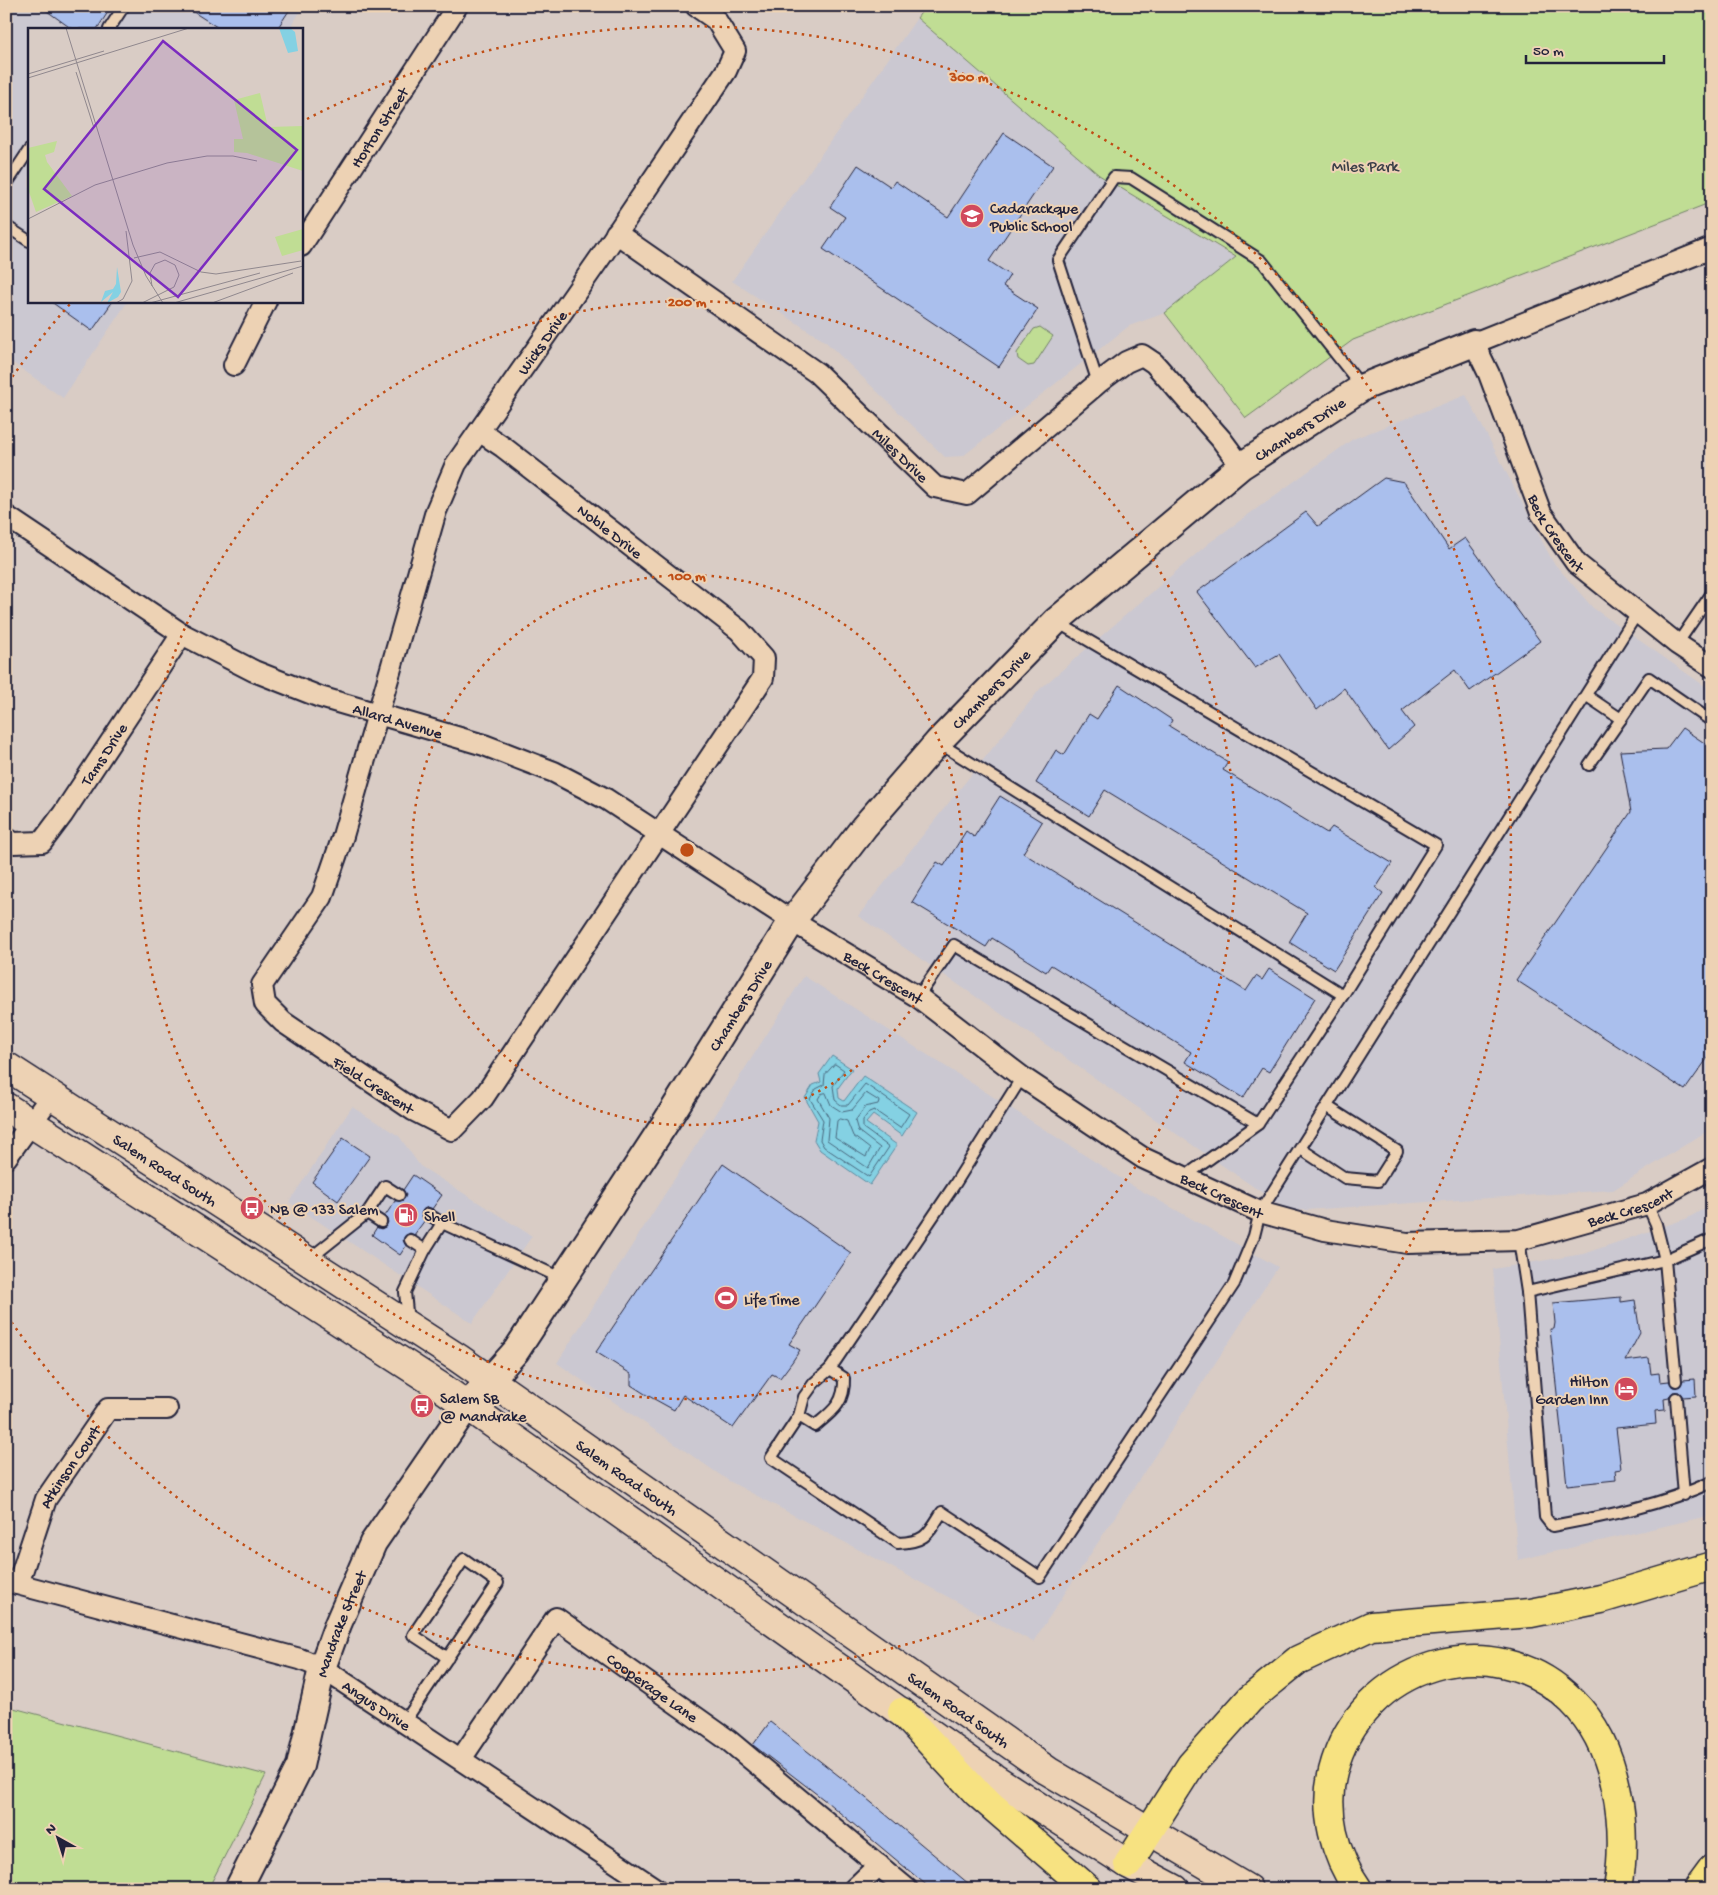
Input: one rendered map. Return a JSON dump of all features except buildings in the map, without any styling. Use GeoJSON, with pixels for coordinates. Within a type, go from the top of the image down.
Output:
{"type":"FeatureCollection","features":[{"type":"Feature","properties":{"kind":"highway"},"geometry":{"type":"LineString","coordinates":[[1128,1864],[1192,1764],[1250,1699],[1298,1660],[1371,1626],[1531,1613],[1602,1598],[1712,1566]]}},
{"type":"Feature","properties":{"kind":"highway"},"geometry":{"type":"LineString","coordinates":[[1358,1889],[1344,1865],[1331,1823],[1331,1779],[1346,1737],[1372,1701],[1408,1675],[1436,1665],[1472,1660],[1502,1663],[1536,1675],[1567,1696],[1587,1718],[1599,1736],[1607,1757],[1618,1800],[1623,1845],[1618,1889]]}},
{"type":"Feature","properties":{"kind":"highway"},"geometry":{"type":"LineString","coordinates":[[902,1712],[977,1793],[1088,1889]]}},
{"type":"Feature","properties":{"kind":"highway"},"geometry":{"type":"LineString","coordinates":[[1698,1889],[1712,1870]]}},
{"type":"Feature","properties":{"kind":"main road","name":"Salem Road South"},"geometry":{"type":"LineString","coordinates":[[6,1066],[409,1326],[489,1380],[1048,1771],[1148,1832],[1248,1889]]}},
{"type":"Feature","properties":{"kind":"main road","name":"Salem Road South"},"geometry":{"type":"LineString","coordinates":[[6,1107],[467,1406],[994,1778],[1128,1864],[1175,1889]]}},
{"type":"Feature","properties":{"kind":"street","name":"Horton Street"},"geometry":{"type":"LineString","coordinates":[[302,244],[457,6]]}},
{"type":"Feature","properties":{"kind":"street","name":"Wicks Drive"},"geometry":{"type":"LineString","coordinates":[[378,714],[436,511],[456,464],[726,71],[735,51],[716,20],[696,6]]}},
{"type":"Feature","properties":{"kind":"street","name":"Miles Drive"},"geometry":{"type":"LineString","coordinates":[[616,233],[817,373],[935,487],[968,494],[1098,383],[1126,362],[1142,355],[1154,363],[1221,439],[1241,466]]}},
{"type":"Feature","properties":{"kind":"street","name":"Chambers Drive"},"geometry":{"type":"LineString","coordinates":[[489,1380],[516,1350],[563,1279],[792,922],[864,827],[938,742],[1056,621],[1241,466],[1363,387],[1712,248]]}},
{"type":"Feature","properties":{"kind":"street"},"geometry":{"type":"LineString","coordinates":[[234,365],[266,302]]}},
{"type":"Feature","properties":{"kind":"street","name":"Beck Crescent"},"geometry":{"type":"LineString","coordinates":[[1474,343],[1489,374],[1541,513],[1576,563],[1677,644],[1712,667]]}},
{"type":"Feature","properties":{"kind":"street","name":"Noble Drive"},"geometry":{"type":"LineString","coordinates":[[479,431],[511,453],[739,630],[764,658],[763,678],[658,832]]}},
{"type":"Feature","properties":{"kind":"street","name":"Allard Avenue"},"geometry":{"type":"LineString","coordinates":[[6,516],[182,634],[254,671],[320,697],[484,745],[554,772],[606,800],[658,832],[792,922]]}},
{"type":"Feature","properties":{"kind":"street","name":"Tams Drive"},"geometry":{"type":"LineString","coordinates":[[6,838],[13,843],[42,842],[63,814],[182,634]]}},
{"type":"Feature","properties":{"kind":"street","name":"Field Crescent"},"geometry":{"type":"LineString","coordinates":[[378,714],[343,836],[322,897],[262,985],[265,1004],[283,1022],[413,1110],[452,1130],[482,1098],[658,832]]}},
{"type":"Feature","properties":{"kind":"street","name":"Beck Crescent"},"geometry":{"type":"LineString","coordinates":[[792,922],[918,997],[1022,1077],[1143,1158],[1260,1212],[1325,1230],[1407,1243],[1519,1240],[1647,1204],[1712,1168]]}},
{"type":"Feature","properties":{"kind":"street"},"geometry":{"type":"LineString","coordinates":[[6,1158],[51,1096]]}},
{"type":"Feature","properties":{"kind":"street","name":"Mandrake Street"},"geometry":{"type":"LineString","coordinates":[[238,1889],[300,1766],[322,1668],[338,1624],[373,1543],[467,1406],[489,1380]]}},
{"type":"Feature","properties":{"kind":"street","name":"Atkinson Court"},"geometry":{"type":"LineString","coordinates":[[12,1582],[46,1499],[108,1409],[168,1409]]}},
{"type":"Feature","properties":{"kind":"street","name":"Angus Drive"},"geometry":{"type":"LineString","coordinates":[[12,1582],[300,1659],[322,1668],[405,1721],[656,1889]]}},
{"type":"Feature","properties":{"kind":"street","name":"Cooperage Lane"},"geometry":{"type":"LineString","coordinates":[[461,1759],[556,1618],[728,1740],[906,1889]]}},
{"type":"Feature","properties":{"kind":"street"},"geometry":{"type":"LineString","coordinates":[[854,1889],[879,1865]]}},
{"type":"Feature","properties":{"kind":"lane"},"geometry":{"type":"LineString","coordinates":[[110,28],[124,6]]}},
{"type":"Feature","properties":{"kind":"lane"},"geometry":{"type":"LineString","coordinates":[[6,185],[28,152]]}},
{"type":"Feature","properties":{"kind":"lane"},"geometry":{"type":"LineString","coordinates":[[1098,383],[1058,260],[1114,177],[1131,178],[1262,261],[1363,387]]}},
{"type":"Feature","properties":{"kind":"lane"},"geometry":{"type":"LineString","coordinates":[[6,226],[28,241]]}},
{"type":"Feature","properties":{"kind":"lane"},"geometry":{"type":"LineString","coordinates":[[1677,644],[1712,593]]}},
{"type":"Feature","properties":{"kind":"lane"},"geometry":{"type":"LineString","coordinates":[[1022,1077],[955,1184],[830,1369],[814,1383],[804,1397],[799,1416],[771,1458],[898,1543],[917,1542],[929,1532],[942,1512],[1040,1577],[1234,1284],[1254,1236],[1260,1212],[1587,696],[1638,612]]}},
{"type":"Feature","properties":{"kind":"lane"},"geometry":{"type":"LineString","coordinates":[[1056,621],[1436,846],[1343,995],[1258,1124],[1183,1178]]}},
{"type":"Feature","properties":{"kind":"lane"},"geometry":{"type":"LineString","coordinates":[[1588,765],[1649,678],[1710,720]]}},
{"type":"Feature","properties":{"kind":"lane"},"geometry":{"type":"LineString","coordinates":[[1587,696],[1621,719]]}},
{"type":"Feature","properties":{"kind":"lane"},"geometry":{"type":"LineString","coordinates":[[938,742],[1343,995]]}},
{"type":"Feature","properties":{"kind":"lane"},"geometry":{"type":"LineString","coordinates":[[918,997],[954,945],[1258,1124]]}},
{"type":"Feature","properties":{"kind":"lane"},"geometry":{"type":"LineString","coordinates":[[1301,1148],[1345,1178],[1378,1181],[1397,1151],[1328,1106]]}},
{"type":"Feature","properties":{"kind":"lane"},"geometry":{"type":"LineString","coordinates":[[307,1261],[367,1213],[385,1186],[399,1195]]}},
{"type":"Feature","properties":{"kind":"lane"},"geometry":{"type":"LineString","coordinates":[[1647,1204],[1656,1224],[1665,1260],[1676,1381]]}},
{"type":"Feature","properties":{"kind":"lane"},"geometry":{"type":"LineString","coordinates":[[367,1213],[380,1222]]}},
{"type":"Feature","properties":{"kind":"lane"},"geometry":{"type":"LineString","coordinates":[[428,1214],[442,1224],[563,1279]]}},
{"type":"Feature","properties":{"kind":"lane"},"geometry":{"type":"LineString","coordinates":[[409,1326],[405,1292],[425,1250],[442,1224]]}},
{"type":"Feature","properties":{"kind":"lane"},"geometry":{"type":"LineString","coordinates":[[1527,1292],[1665,1260],[1712,1239]]}},
{"type":"Feature","properties":{"kind":"lane"},"geometry":{"type":"LineString","coordinates":[[410,1240],[425,1250]]}},
{"type":"Feature","properties":{"kind":"lane"},"geometry":{"type":"LineString","coordinates":[[1519,1240],[1527,1292],[1545,1517],[1552,1526],[1604,1517],[1684,1495],[1712,1482]]}},
{"type":"Feature","properties":{"kind":"lane"},"geometry":{"type":"LineString","coordinates":[[799,1416],[815,1426],[840,1402],[844,1391],[844,1378],[830,1369]]}},
{"type":"Feature","properties":{"kind":"lane"},"geometry":{"type":"LineString","coordinates":[[1676,1398],[1684,1495]]}},
{"type":"Feature","properties":{"kind":"lane"},"geometry":{"type":"LineString","coordinates":[[405,1721],[448,1658],[498,1583],[464,1560],[413,1635],[448,1658]]}},
{"type":"Feature","properties":{"kind":"shaded area"},"geometry":{"type":"Polygon","coordinates":[[[6,6],[304,6],[290,28],[28,28],[28,302],[127,302],[63,398],[6,358],[6,6]]]}},
{"type":"Feature","properties":{"kind":"shaded area","name":"Cadarackque Public School"},"geometry":{"type":"Polygon","coordinates":[[[917,18],[1099,175],[1236,258],[1165,313],[1129,326],[963,456],[945,457],[826,342],[732,281],[917,18]]]}},
{"type":"Feature","properties":{"kind":"shaded area"},"geometry":{"type":"Polygon","coordinates":[[[1466,395],[1553,562],[1593,608],[1712,691],[1712,1128],[1613,1190],[1289,1211],[858,916],[1040,689],[1209,543],[1353,439],[1466,395]]]}},
{"type":"Feature","properties":{"kind":"shaded area"},"geometry":{"type":"Polygon","coordinates":[[[804,976],[1133,1186],[1278,1267],[1033,1642],[729,1481],[557,1363],[804,976]]]}},
{"type":"Feature","properties":{"kind":"shaded area"},"geometry":{"type":"Polygon","coordinates":[[[352,1107],[399,1136],[420,1166],[532,1236],[472,1323],[289,1202],[352,1107]]]}},
{"type":"Feature","properties":{"kind":"shaded area"},"geometry":{"type":"Polygon","coordinates":[[[1712,1204],[1712,1515],[1518,1560],[1493,1269],[1583,1254],[1688,1218],[1712,1204]]]}},
{"type":"Feature","properties":{"kind":"green space","name":"Miles Park"},"geometry":{"type":"Polygon","coordinates":[[[926,6],[1712,6],[1712,202],[1353,340],[1246,418],[1165,313],[1236,257],[1099,175],[917,18],[926,6]]]}},
{"type":"Feature","properties":{"kind":"green space"},"geometry":{"type":"Polygon","coordinates":[[[1040,327],[1053,336],[1034,365],[1028,366],[1018,359],[1017,353],[1034,329],[1040,327]]]}},
{"type":"Feature","properties":{"kind":"green space"},"geometry":{"type":"Polygon","coordinates":[[[6,1706],[266,1775],[208,1889],[6,1889],[6,1706]]]}},
{"type":"Feature","properties":{"kind":"water"},"geometry":{"type":"Polygon","coordinates":[[[832,1056],[852,1069],[838,1088],[839,1098],[844,1101],[863,1076],[917,1112],[902,1136],[873,1115],[866,1123],[897,1145],[870,1185],[820,1150],[814,1140],[818,1121],[805,1098],[813,1085],[821,1082],[819,1074],[832,1056]]]}},
{"type":"Feature","properties":{"kind":"place","name":"Cadarackque Public School"},"geometry":{"type":"Point","coordinates":[972,216]}},
{"type":"Feature","properties":{"kind":"place","name":"NB @ 133 Salem"},"geometry":{"type":"Point","coordinates":[252,1208]}},
{"type":"Feature","properties":{"kind":"place","name":"Shell"},"geometry":{"type":"Point","coordinates":[406,1215]}},
{"type":"Feature","properties":{"kind":"place","name":"Life Time"},"geometry":{"type":"Point","coordinates":[726,1298]}},
{"type":"Feature","properties":{"kind":"place","name":"Hilton Garden Inn"},"geometry":{"type":"Point","coordinates":[1626,1389]}},
{"type":"Feature","properties":{"kind":"place","name":"Salem SB @ Mandrake"},"geometry":{"type":"Point","coordinates":[422,1406]}}]}
